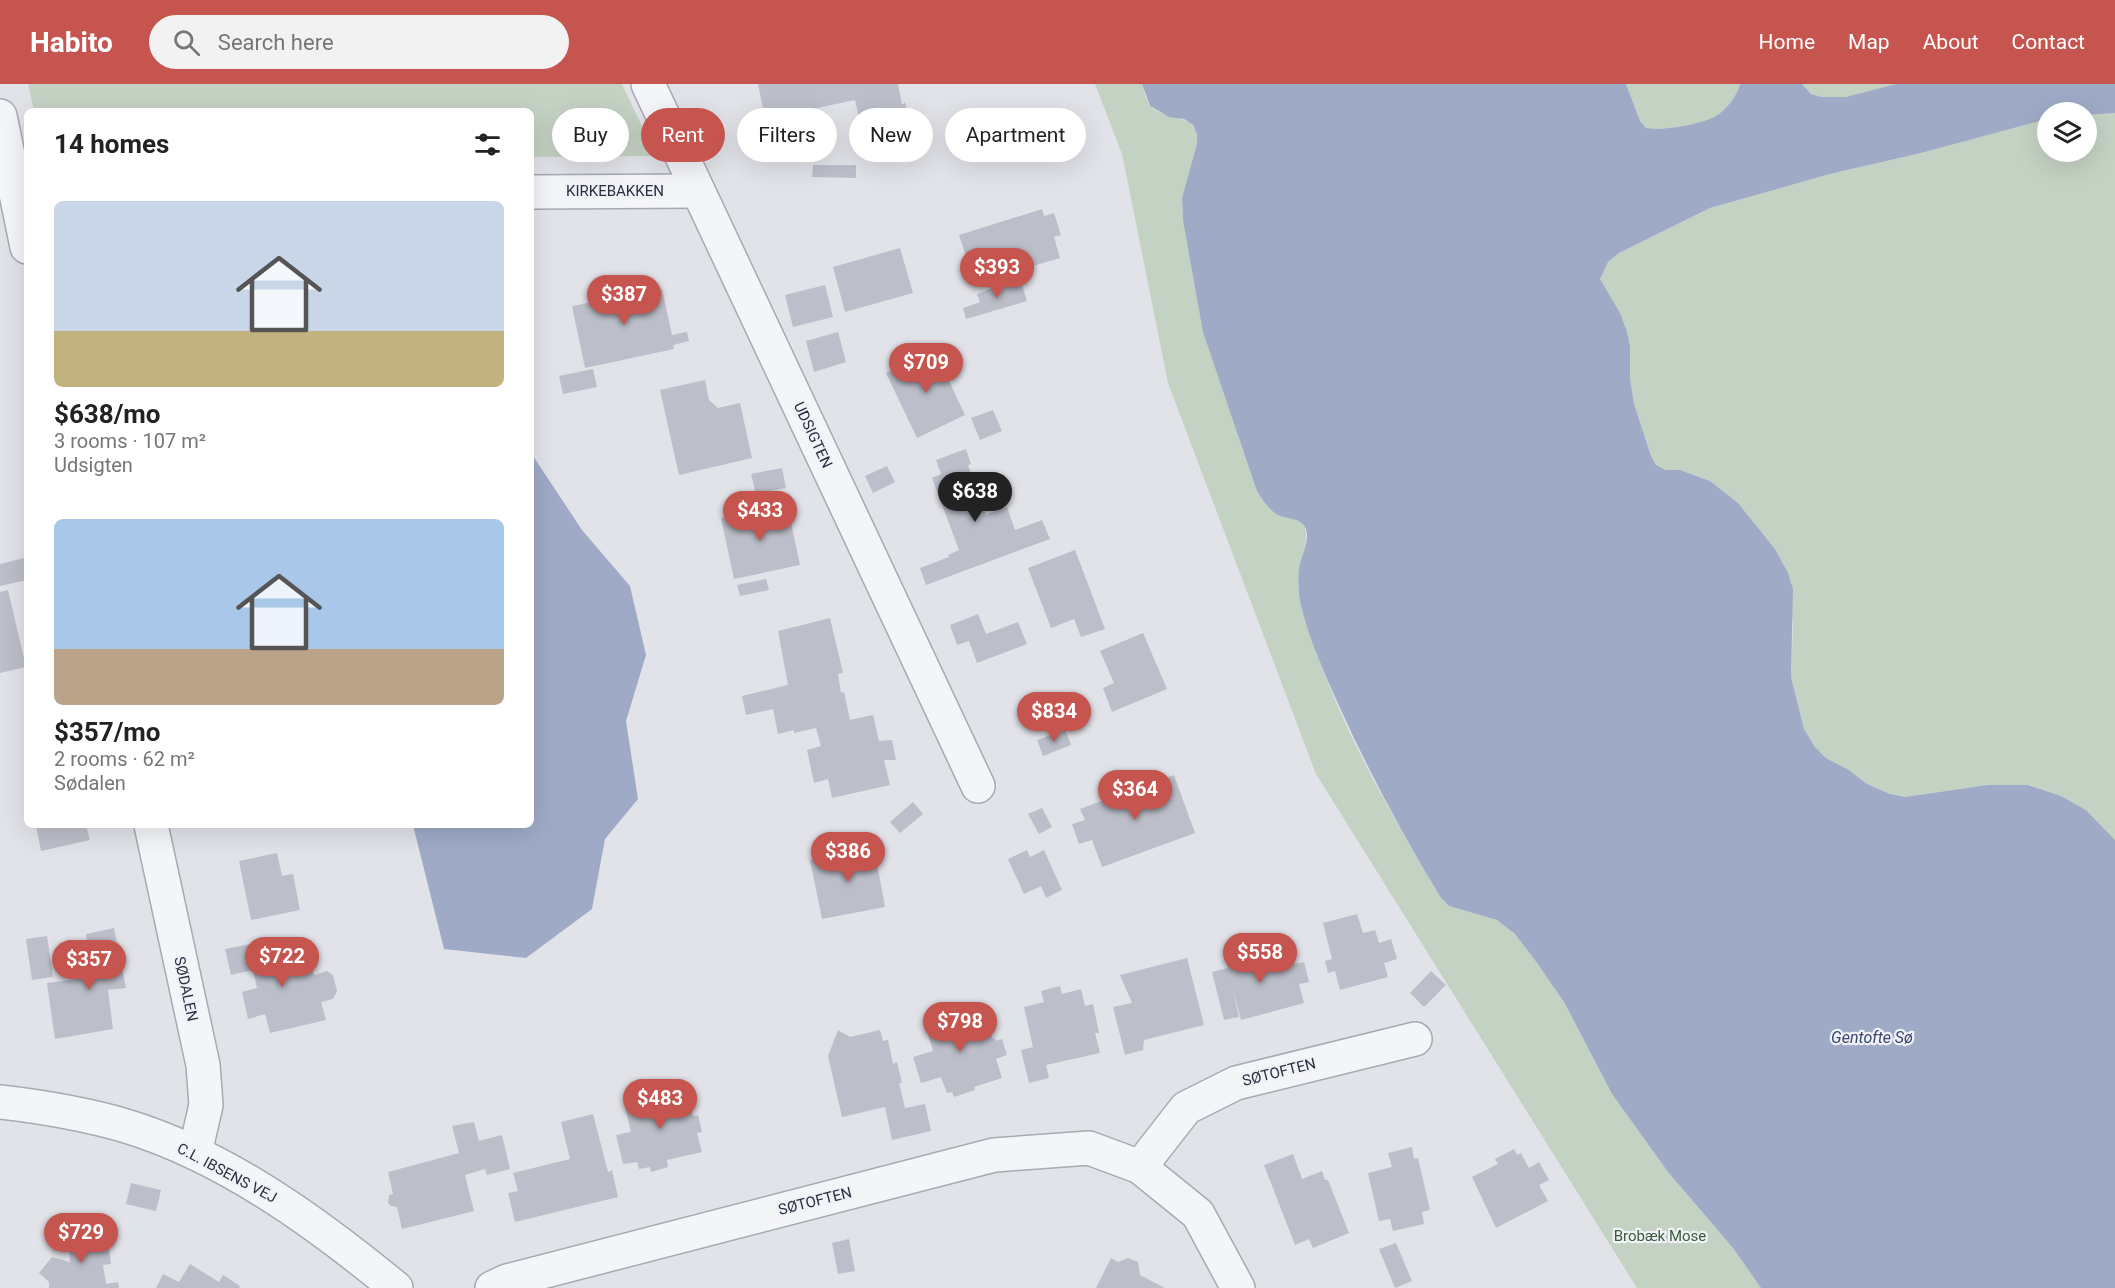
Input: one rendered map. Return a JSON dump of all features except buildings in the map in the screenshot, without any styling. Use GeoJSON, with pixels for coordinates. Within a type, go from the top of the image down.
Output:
{"type":"FeatureCollection","features":[{"type":"Feature","properties":{"kind":"street","name":"UDSIGTEN"},"geometry":{"type":"LineString","coordinates":[[648,84],[978,786]]}},
{"type":"Feature","properties":{"kind":"street"},"geometry":{"type":"LineString","coordinates":[[0,116],[14,195],[24,235]]}},
{"type":"Feature","properties":{"kind":"street","name":"KIRKEBAKKEN"},"geometry":{"type":"LineString","coordinates":[[534,192],[698,191]]}},
{"type":"Feature","properties":{"kind":"street","name":"SØDALEN"},"geometry":{"type":"LineString","coordinates":[[152,828],[202,1065],[206,1105],[195,1153]]}},
{"type":"Feature","properties":{"kind":"street","name":"SØTOFTEN"},"geometry":{"type":"LineString","coordinates":[[1140,1167],[1186,1108],[1236,1083],[1415,1039]]}},
{"type":"Feature","properties":{"kind":"street","name":"C.L. IBSENS VEJ"},"geometry":{"type":"LineString","coordinates":[[0,1101],[60,1110],[127,1126],[195,1153],[282,1202],[396,1288]]}},
{"type":"Feature","properties":{"kind":"street","name":"SØTOFTEN"},"geometry":{"type":"LineString","coordinates":[[492,1288],[507,1281],[994,1155],[1089,1148],[1140,1167],[1198,1214],[1238,1288]]}},
{"type":"Feature","properties":{"kind":"green space"},"geometry":{"type":"Polygon","coordinates":[[[28,84],[622,84],[641,124],[641,156],[629,156],[629,108],[552,108],[552,157],[534,157],[534,108],[33,108],[28,84]]]}},
{"type":"Feature","properties":{"kind":"green space","name":"Brobæk Mose"},"geometry":{"type":"Polygon","coordinates":[[[1095,84],[1142,84],[1150,106],[1162,113],[1189,122],[1197,133],[1195,154],[1182,199],[1183,220],[1293,519],[1302,523],[1305,528],[1306,544],[1298,589],[1306,622],[1336,702],[1385,802],[1441,898],[1449,906],[1497,920],[1515,934],[1564,1002],[1612,1094],[1668,1172],[1733,1248],[1761,1288],[1637,1288],[1316,774],[1168,383],[1122,154],[1095,84]]]}},
{"type":"Feature","properties":{"kind":"green space"},"geometry":{"type":"Polygon","coordinates":[[[1626,84],[1740,84],[1729,104],[1713,118],[1684,126],[1653,129],[1646,128],[1640,121],[1626,84]]]}},
{"type":"Feature","properties":{"kind":"green space"},"geometry":{"type":"Polygon","coordinates":[[[1802,84],[1896,84],[1854,96],[1831,98],[1812,94],[1802,84]]]}},
{"type":"Feature","properties":{"kind":"green space"},"geometry":{"type":"Polygon","coordinates":[[[2115,113],[2115,840],[2086,810],[2061,796],[2028,785],[1987,785],[1905,797],[1890,794],[1867,784],[1849,770],[1826,758],[1815,747],[1804,729],[1791,677],[1793,626],[1788,573],[1775,549],[1738,503],[1710,481],[1680,470],[1666,470],[1656,465],[1634,404],[1630,378],[1630,347],[1600,279],[1608,262],[1619,253],[1710,208],[1830,174],[1921,153],[2037,122],[2037,162],[2097,162],[2097,114],[2115,113]]]}},
{"type":"Feature","properties":{"kind":"water","name":"Gentofte Sø"},"geometry":{"type":"Polygon","coordinates":[[[1142,84],[1626,84],[1640,121],[1646,128],[1653,129],[1684,126],[1713,118],[1729,104],[1740,84],[1802,84],[1811,94],[1821,97],[1846,97],[1896,84],[2115,84],[2115,113],[2097,114],[2097,102],[2037,102],[2037,122],[1921,153],[1830,174],[1710,208],[1619,253],[1608,262],[1600,279],[1620,313],[1627,332],[1634,404],[1656,465],[1666,470],[1680,470],[1710,481],[1738,503],[1775,549],[1788,573],[1793,589],[1791,677],[1804,729],[1815,747],[1826,758],[1849,770],[1867,784],[1890,794],[1905,797],[1987,785],[2028,785],[2061,796],[2086,810],[2115,840],[2115,1288],[1761,1288],[1733,1248],[1668,1172],[1612,1094],[1564,1002],[1515,934],[1497,920],[1449,906],[1441,898],[1375,781],[1323,670],[1299,597],[1299,569],[1306,544],[1306,529],[1298,521],[1275,513],[1257,491],[1203,332],[1183,220],[1182,198],[1197,144],[1197,134],[1193,125],[1184,119],[1169,117],[1150,106],[1142,84]]]}},
{"type":"Feature","properties":{"kind":"water"},"geometry":{"type":"Polygon","coordinates":[[[534,458],[582,530],[630,586],[646,655],[626,721],[638,799],[605,839],[592,909],[526,958],[444,949],[414,828],[534,828],[534,458]]]}}]}
